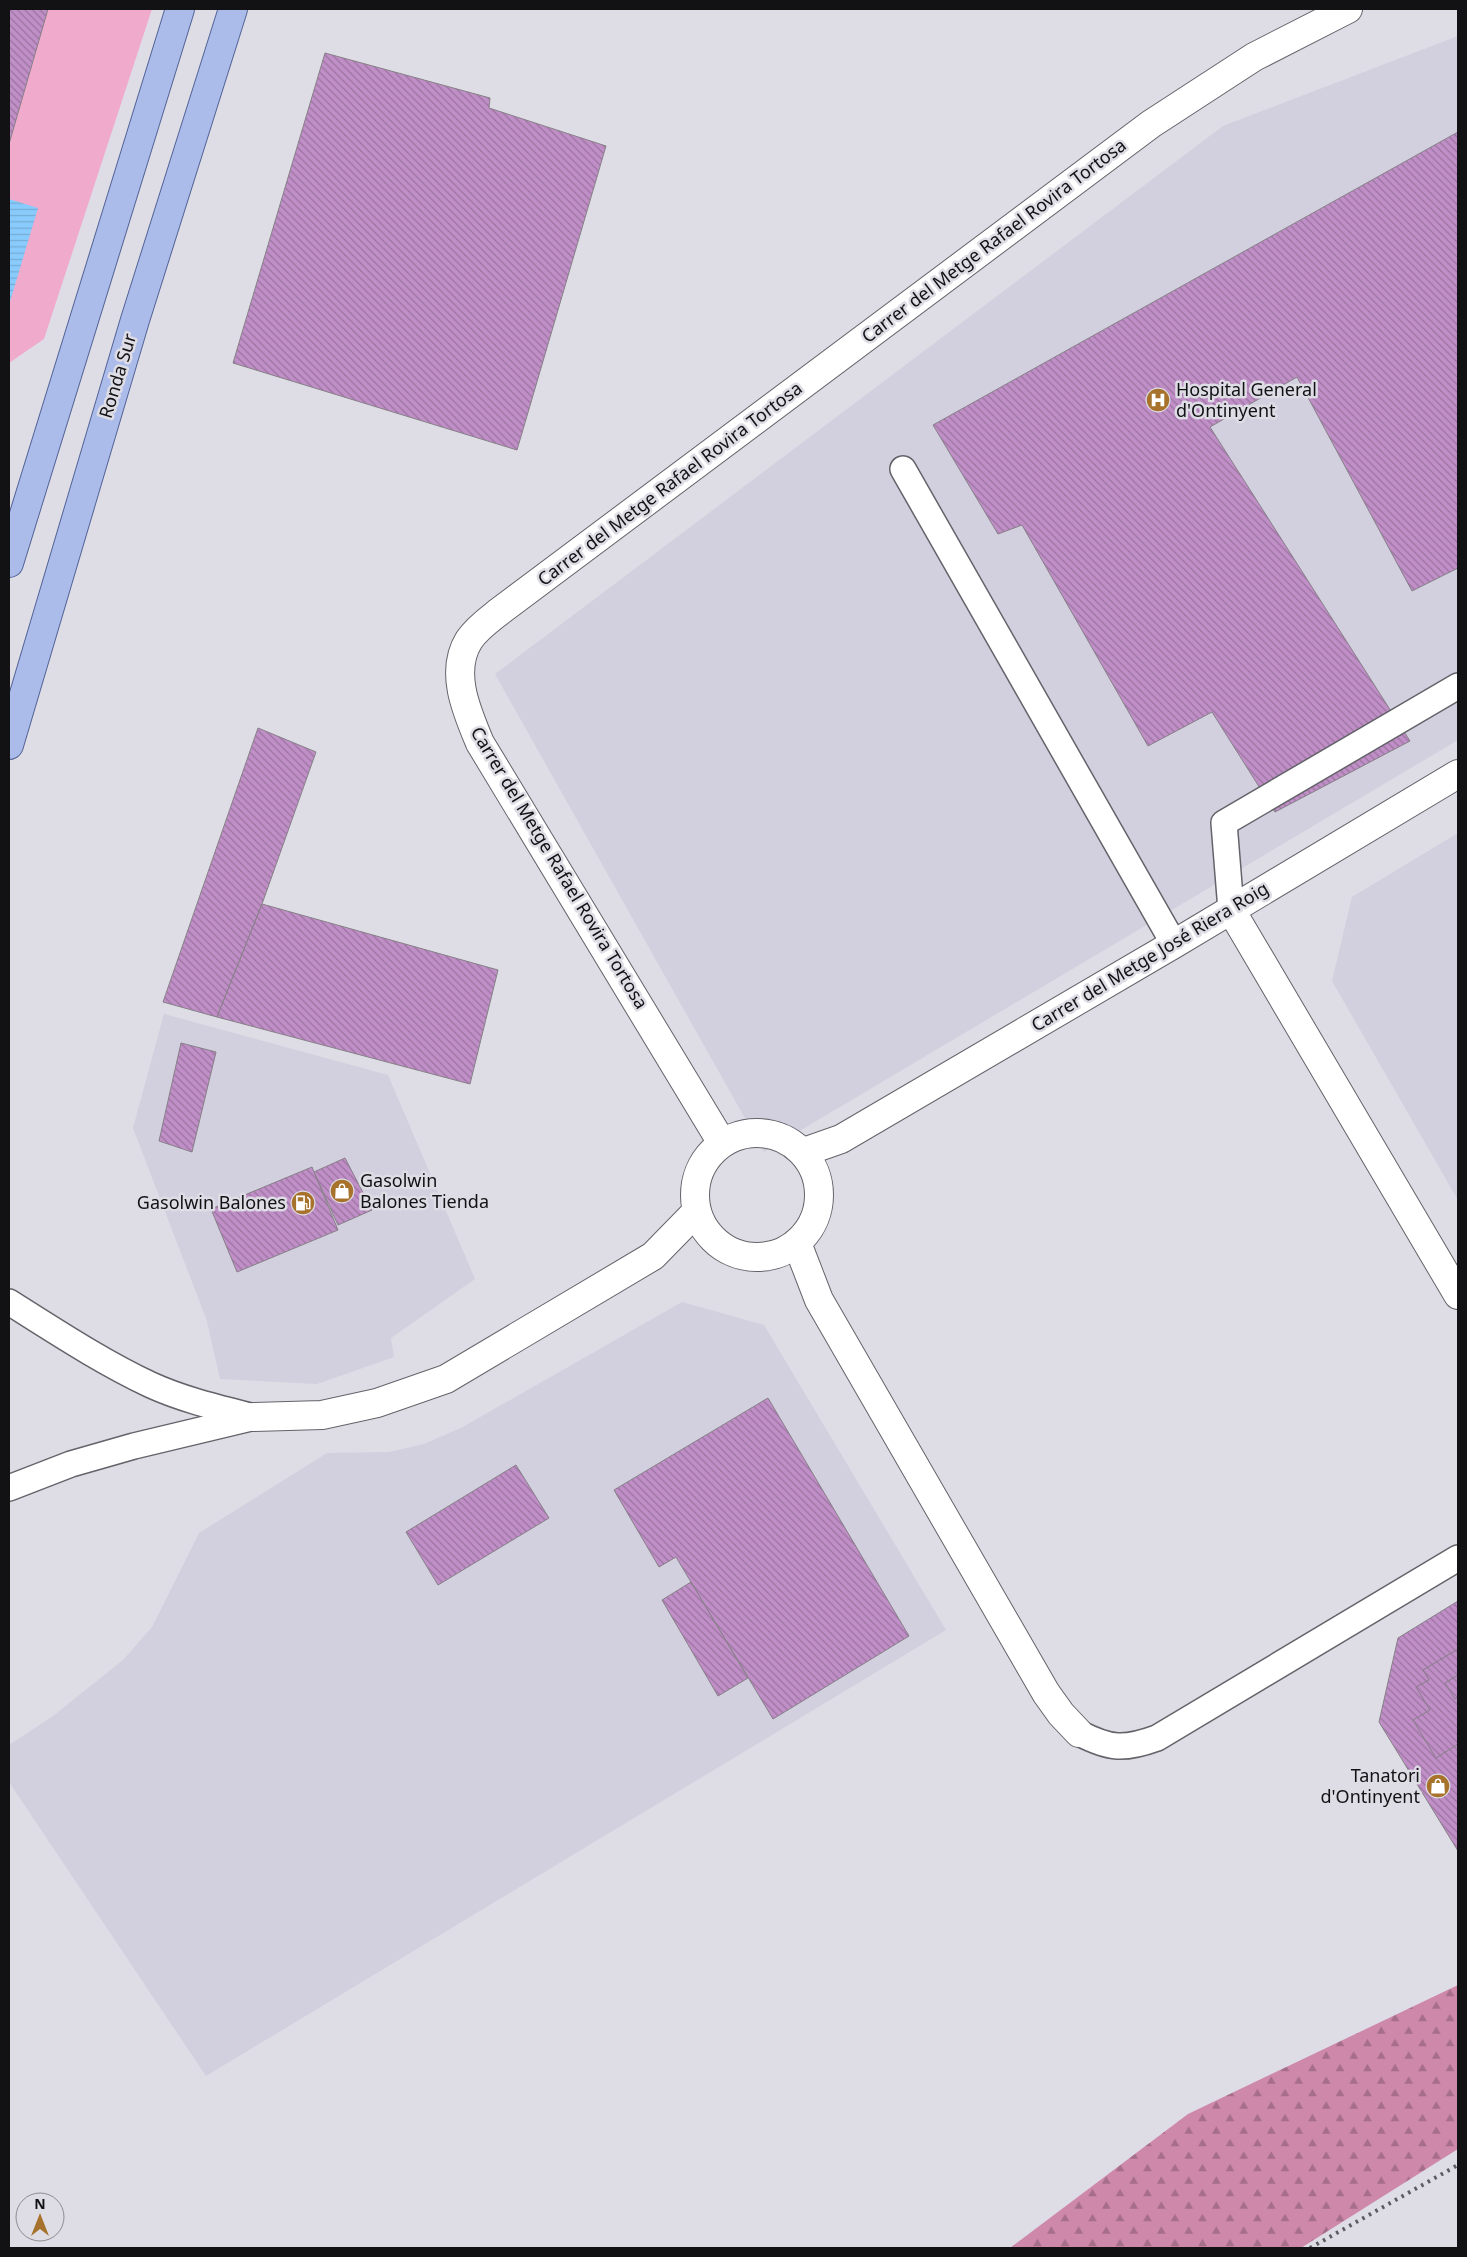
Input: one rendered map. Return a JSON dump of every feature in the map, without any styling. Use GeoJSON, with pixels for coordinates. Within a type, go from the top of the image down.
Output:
{"type":"FeatureCollection","features":[{"type":"Feature","properties":{"kind":"main road"},"geometry":{"type":"LineString","coordinates":[[9,563],[180,9]]}},
{"type":"Feature","properties":{"kind":"main road","name":"Ronda Sur"},"geometry":{"type":"LineString","coordinates":[[9,746],[135,320],[232,9]]}},
{"type":"Feature","properties":{"kind":"street","name":"Carrer del Metge Rafael Rovira Tortosa"},"geometry":{"type":"LineString","coordinates":[[722,1143],[480,743],[461,687],[462,656],[470,640],[500,610],[1151,124],[1254,58],[1348,9]]}},
{"type":"Feature","properties":{"kind":"street","name":"Carrer del Metge José Riera Roig"},"geometry":{"type":"LineString","coordinates":[[809,1160],[841,1138],[1232,910],[1458,774]]}},
{"type":"Feature","properties":{"kind":"street"},"geometry":{"type":"LineString","coordinates":[[1232,910],[1458,1295]]}},
{"type":"Feature","properties":{"kind":"street"},"geometry":{"type":"LineString","coordinates":[[748,1132],[768,1132],[787,1139],[809,1160],[820,1189],[818,1209],[811,1228],[788,1248],[760,1258],[739,1255],[721,1246],[706,1231],[696,1212],[694,1191],[699,1170],[711,1152],[728,1138],[748,1132]]}},
{"type":"Feature","properties":{"kind":"street"},"geometry":{"type":"LineString","coordinates":[[254,1417],[322,1415],[377,1403],[446,1379],[653,1256],[696,1212]]}},
{"type":"Feature","properties":{"kind":"street"},"geometry":{"type":"LineString","coordinates":[[653,1256],[714,1239]]}},
{"type":"Feature","properties":{"kind":"street"},"geometry":{"type":"LineString","coordinates":[[788,1248],[1046,1693],[1061,1714],[1079,1733]]}},
{"type":"Feature","properties":{"kind":"lane"},"geometry":{"type":"LineString","coordinates":[[903,469],[1174,944]]}},
{"type":"Feature","properties":{"kind":"lane"},"geometry":{"type":"LineString","coordinates":[[1232,910],[1224,823],[1458,686]]}},
{"type":"Feature","properties":{"kind":"lane"},"geometry":{"type":"LineString","coordinates":[[9,1302],[151,1385],[190,1400],[254,1417]]}},
{"type":"Feature","properties":{"kind":"lane"},"geometry":{"type":"LineString","coordinates":[[9,1488],[80,1461],[254,1417]]}},
{"type":"Feature","properties":{"kind":"lane"},"geometry":{"type":"LineString","coordinates":[[1079,1733],[1111,1747],[1133,1747],[1157,1738],[1458,1558]]}},
{"type":"Feature","properties":{"kind":"shaded area"},"geometry":{"type":"Polygon","coordinates":[[[9,9],[152,9],[44,339],[9,363],[9,9]]]}},
{"type":"Feature","properties":{"kind":"shaded area","name":"Hospital General d'Ontinyent"},"geometry":{"type":"Polygon","coordinates":[[[1458,36],[1458,740],[764,1152],[495,674],[1223,126],[1458,36]]]}},
{"type":"Feature","properties":{"kind":"shaded area"},"geometry":{"type":"Polygon","coordinates":[[[1458,833],[1458,1200],[1332,981],[1352,897],[1458,833]]]}},
{"type":"Feature","properties":{"kind":"shaded area","name":"Gasolwin Balones"},"geometry":{"type":"Polygon","coordinates":[[[164,1014],[388,1075],[475,1279],[391,1338],[394,1357],[317,1384],[220,1379],[207,1321],[133,1128],[164,1014]]]}},
{"type":"Feature","properties":{"kind":"shaded area"},"geometry":{"type":"Polygon","coordinates":[[[682,1302],[764,1325],[946,1630],[206,2076],[9,1782],[9,1745],[53,1716],[123,1660],[152,1627],[199,1533],[327,1453],[389,1452],[424,1444],[461,1428],[682,1302]]]}},
{"type":"Feature","properties":{"kind":"green space"},"geometry":{"type":"Polygon","coordinates":[[[1458,1985],[1458,2149],[1301,2248],[1010,2248],[1188,2114],[1458,1985]]]}},
{"type":"Feature","properties":{"kind":"water"},"geometry":{"type":"Polygon","coordinates":[[[9,199],[38,208],[9,305],[9,199]]]}},
{"type":"Feature","properties":{"kind":"building"},"geometry":{"type":"Polygon","coordinates":[[[9,9],[48,9],[9,144],[9,9]]]}},
{"type":"Feature","properties":{"kind":"building"},"geometry":{"type":"Polygon","coordinates":[[[325,53],[490,98],[489,108],[606,146],[517,450],[233,363],[325,53]]]}},
{"type":"Feature","properties":{"kind":"building"},"geometry":{"type":"Polygon","coordinates":[[[1458,132],[1458,568],[1412,591],[1297,377],[1210,427],[1410,741],[1275,812],[1212,712],[1148,746],[1022,525],[998,534],[933,425],[1458,132]]]}},
{"type":"Feature","properties":{"kind":"building"},"geometry":{"type":"Polygon","coordinates":[[[258,728],[316,752],[262,904],[217,1017],[163,1002],[258,728]]]}},
{"type":"Feature","properties":{"kind":"building"},"geometry":{"type":"Polygon","coordinates":[[[262,904],[498,970],[470,1084],[217,1017],[262,904]]]}},
{"type":"Feature","properties":{"kind":"building"},"geometry":{"type":"Polygon","coordinates":[[[181,1043],[216,1052],[192,1152],[159,1141],[181,1043]]]}},
{"type":"Feature","properties":{"kind":"building","name":"Gasolwin Balones Tienda"},"geometry":{"type":"Polygon","coordinates":[[[345,1158],[372,1210],[338,1225],[314,1172],[345,1158]]]}},
{"type":"Feature","properties":{"kind":"building"},"geometry":{"type":"Polygon","coordinates":[[[312,1167],[338,1230],[237,1272],[211,1209],[312,1167]]]}},
{"type":"Feature","properties":{"kind":"building"},"geometry":{"type":"Polygon","coordinates":[[[768,1398],[909,1636],[773,1719],[676,1557],[659,1567],[614,1490],[768,1398]]]}},
{"type":"Feature","properties":{"kind":"building"},"geometry":{"type":"Polygon","coordinates":[[[516,1465],[549,1518],[438,1585],[406,1532],[516,1465]]]}},
{"type":"Feature","properties":{"kind":"building"},"geometry":{"type":"Polygon","coordinates":[[[691,1582],[748,1678],[718,1696],[662,1600],[691,1582]]]}},
{"type":"Feature","properties":{"kind":"building","name":"Tanatori d'Ontinyent"},"geometry":{"type":"Polygon","coordinates":[[[1458,1601],[1458,1851],[1379,1722],[1398,1638],[1458,1601]]]}},
{"type":"Feature","properties":{"kind":"building"},"geometry":{"type":"Polygon","coordinates":[[[1458,1649],[1458,1675],[1445,1683],[1455,1699],[1458,1697],[1458,1744],[1436,1758],[1413,1720],[1430,1710],[1416,1687],[1429,1680],[1423,1670],[1458,1649]]]}},
{"type":"Feature","properties":{"kind":"railway"},"geometry":{"type":"LineString","coordinates":[[1310,2248],[1458,2165]]}},
{"type":"Feature","properties":{"kind":"place","name":"Hospital General d'Ontinyent"},"geometry":{"type":"Point","coordinates":[1158,400]}},
{"type":"Feature","properties":{"kind":"place","name":"Gasolwin Balones Tienda"},"geometry":{"type":"Point","coordinates":[342,1191]}},
{"type":"Feature","properties":{"kind":"place","name":"Gasolwin Balones"},"geometry":{"type":"Point","coordinates":[303,1203]}},
{"type":"Feature","properties":{"kind":"place","name":"Tanatori d'Ontinyent"},"geometry":{"type":"Point","coordinates":[1438,1786]}}]}
